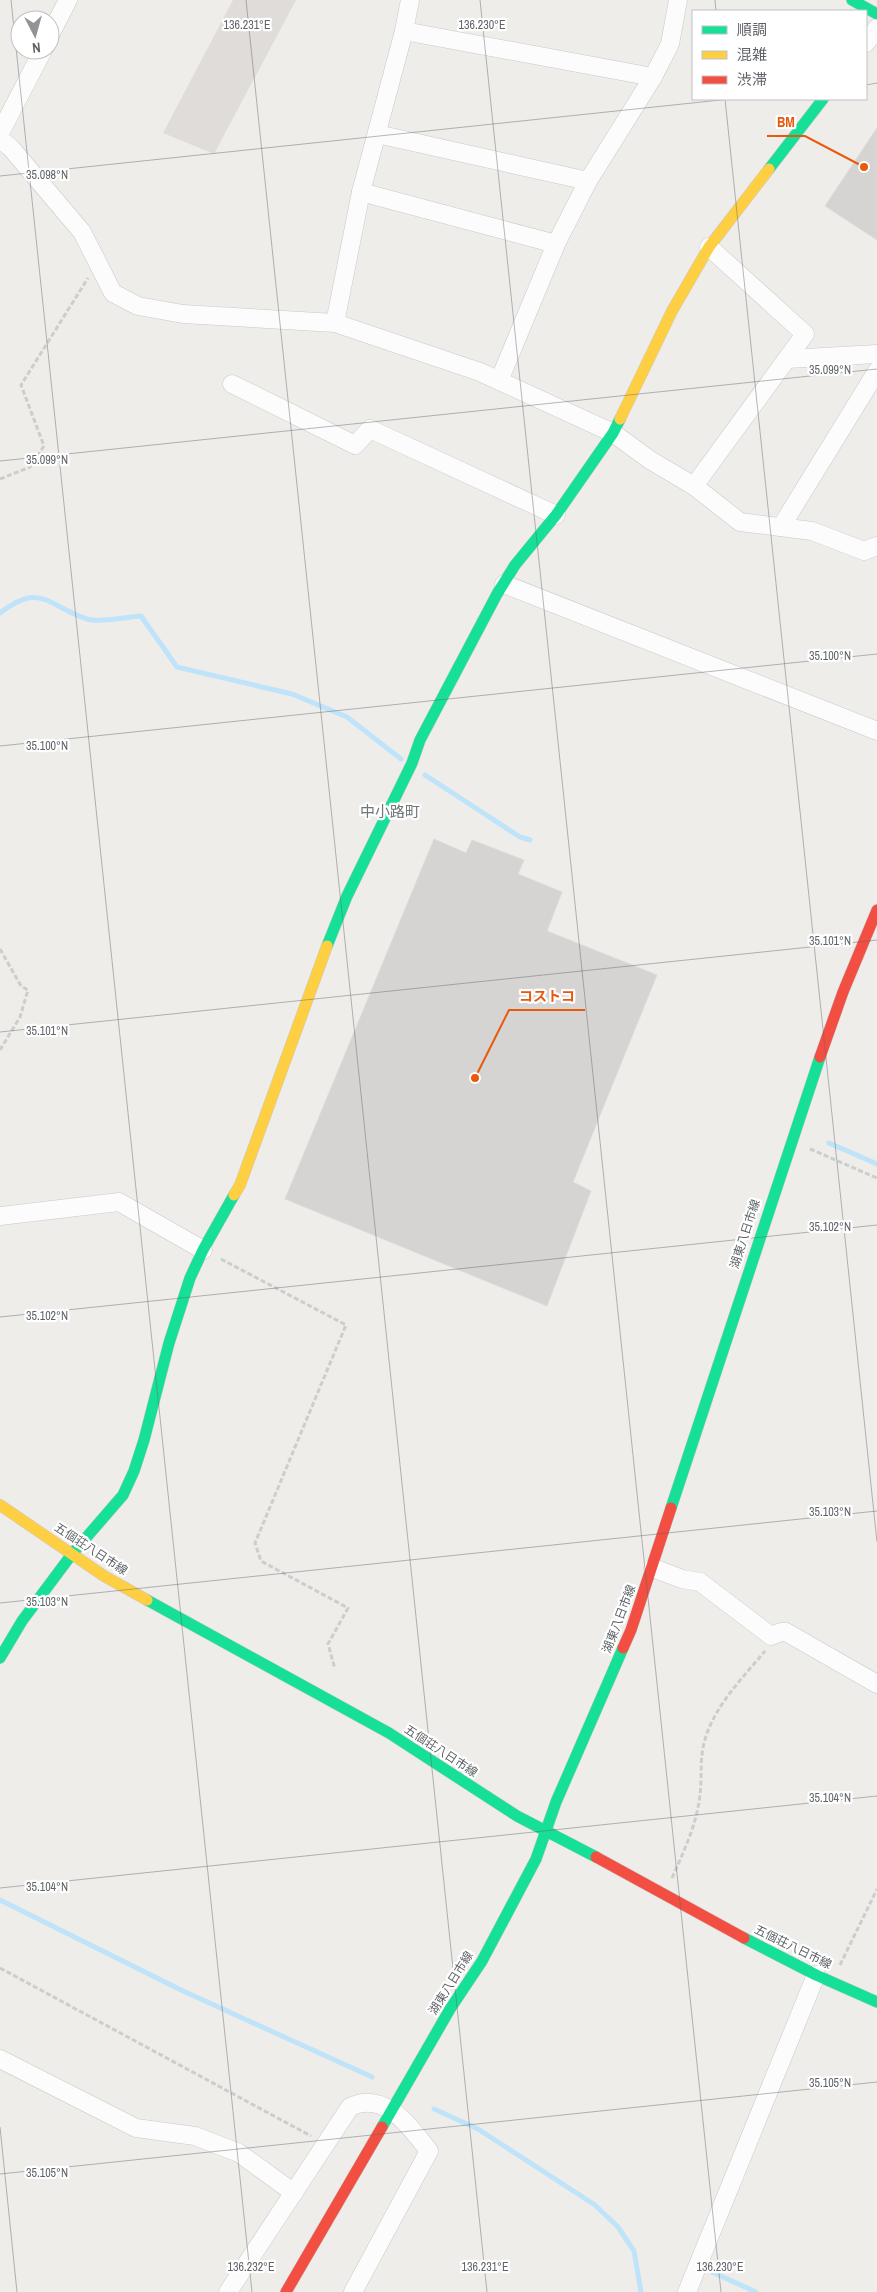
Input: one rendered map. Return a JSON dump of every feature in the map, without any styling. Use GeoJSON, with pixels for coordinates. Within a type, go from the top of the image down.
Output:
{"type":"FeatureCollection","features":[{"type":"Feature","properties":{"kind":"main road"},"geometry":{"type":"LineString","coordinates":[[852,0],[877,14]]}},
{"type":"Feature","properties":{"kind":"main road"},"geometry":{"type":"LineString","coordinates":[[0,1658],[22,1621],[72,1554],[123,1495],[134,1471],[180,1308],[210,1253],[240,1184],[303,1009],[347,896],[412,762],[420,740],[515,565],[556,515],[613,433],[672,311],[710,247],[822,100]]}},
{"type":"Feature","properties":{"kind":"main road","name":"湖東八日市線"},"geometry":{"type":"LineString","coordinates":[[286,2292],[450,2009],[482,1961],[536,1859],[556,1802],[631,1630],[653,1568],[709,1388],[791,1141],[843,992],[877,910]]}},
{"type":"Feature","properties":{"kind":"main road","name":"五個荘八日市線"},"geometry":{"type":"LineString","coordinates":[[0,1505],[104,1576],[389,1733],[517,1816],[546,1830],[699,1915],[824,1978],[877,2002]]}},
{"type":"Feature","properties":{"kind":"street"},"geometry":{"type":"LineString","coordinates":[[60,16],[68,0]]}},
{"type":"Feature","properties":{"kind":"street"},"geometry":{"type":"LineString","coordinates":[[335,323],[361,192],[404,31],[410,0]]}},
{"type":"Feature","properties":{"kind":"street"},"geometry":{"type":"LineString","coordinates":[[499,381],[556,244],[588,181],[653,78],[670,44],[678,0]]}},
{"type":"Feature","properties":{"kind":"street"},"geometry":{"type":"LineString","coordinates":[[867,42],[877,28]]}},
{"type":"Feature","properties":{"kind":"street"},"geometry":{"type":"LineString","coordinates":[[404,31],[653,78]]}},
{"type":"Feature","properties":{"kind":"street"},"geometry":{"type":"LineString","coordinates":[[0,132],[37,60]]}},
{"type":"Feature","properties":{"kind":"street"},"geometry":{"type":"LineString","coordinates":[[377,134],[588,181]]}},
{"type":"Feature","properties":{"kind":"street"},"geometry":{"type":"LineString","coordinates":[[0,139],[11,148],[82,232],[113,293],[138,306],[183,314],[335,323],[480,372],[613,433],[650,460],[694,486],[740,522],[812,531],[864,552],[877,546]]}},
{"type":"Feature","properties":{"kind":"street"},"geometry":{"type":"LineString","coordinates":[[361,192],[556,244]]}},
{"type":"Feature","properties":{"kind":"street"},"geometry":{"type":"LineString","coordinates":[[694,486],[805,334],[710,247]]}},
{"type":"Feature","properties":{"kind":"street"},"geometry":{"type":"LineString","coordinates":[[787,359],[877,354]]}},
{"type":"Feature","properties":{"kind":"street"},"geometry":{"type":"LineString","coordinates":[[781,527],[877,371]]}},
{"type":"Feature","properties":{"kind":"street"},"geometry":{"type":"LineString","coordinates":[[232,384],[355,445],[370,429],[556,515]]}},
{"type":"Feature","properties":{"kind":"street"},"geometry":{"type":"LineString","coordinates":[[504,584],[877,731]]}},
{"type":"Feature","properties":{"kind":"street"},"geometry":{"type":"LineString","coordinates":[[0,1216],[119,1202],[210,1253]]}},
{"type":"Feature","properties":{"kind":"street"},"geometry":{"type":"LineString","coordinates":[[653,1568],[682,1579],[700,1582],[770,1636],[781,1632],[877,1684]]}},
{"type":"Feature","properties":{"kind":"street"},"geometry":{"type":"LineString","coordinates":[[687,2292],[824,1978]]}},
{"type":"Feature","properties":{"kind":"street"},"geometry":{"type":"LineString","coordinates":[[0,2059],[136,2128],[194,2136],[238,2153],[294,2192]]}},
{"type":"Feature","properties":{"kind":"street"},"geometry":{"type":"LineString","coordinates":[[228,2292],[350,2107],[360,2102],[393,2110],[407,2123],[429,2151],[353,2292]]}},
{"type":"Feature","properties":{"kind":"path"},"geometry":{"type":"LineString","coordinates":[[0,479],[30,467],[44,446],[21,384],[97,264]]}},
{"type":"Feature","properties":{"kind":"path"},"geometry":{"type":"LineString","coordinates":[[0,949],[21,986],[28,990],[20,1017],[0,1050]]}},
{"type":"Feature","properties":{"kind":"path"},"geometry":{"type":"LineString","coordinates":[[791,1141],[877,1178]]}},
{"type":"Feature","properties":{"kind":"path"},"geometry":{"type":"LineString","coordinates":[[210,1253],[346,1325],[255,1544],[261,1561],[348,1608],[328,1644],[335,1669]]}},
{"type":"Feature","properties":{"kind":"path"},"geometry":{"type":"LineString","coordinates":[[664,1895],[691,1836],[700,1795],[703,1747],[716,1715],[732,1690],[781,1632]]}},
{"type":"Feature","properties":{"kind":"path"},"geometry":{"type":"LineString","coordinates":[[824,1978],[877,1889]]}},
{"type":"Feature","properties":{"kind":"path"},"geometry":{"type":"LineString","coordinates":[[0,1968],[325,2144]]}},
{"type":"Feature","properties":{"kind":"shaded area"},"geometry":{"type":"Polygon","coordinates":[[[233,0],[296,0],[214,154],[163,133],[233,0]]]}},
{"type":"Feature","properties":{"kind":"building"},"geometry":{"type":"Polygon","coordinates":[[[877,128],[877,240],[825,206],[877,128]]]}},
{"type":"Feature","properties":{"kind":"building"},"geometry":{"type":"Polygon","coordinates":[[[434,839],[466,853],[472,840],[524,860],[518,874],[562,892],[547,931],[657,975],[573,1182],[591,1191],[547,1306],[285,1199],[434,839]]]}},
{"type":"Feature","properties":{"kind":"waterway"},"geometry":{"type":"LineString","coordinates":[[0,613],[14,604],[35,597],[53,603],[73,614],[92,620],[141,616],[177,667],[292,694],[347,717],[401,759]]}},
{"type":"Feature","properties":{"kind":"waterway"},"geometry":{"type":"LineString","coordinates":[[425,775],[520,837],[530,840]]}},
{"type":"Feature","properties":{"kind":"waterway"},"geometry":{"type":"LineString","coordinates":[[829,1143],[877,1164]]}},
{"type":"Feature","properties":{"kind":"waterway"},"geometry":{"type":"LineString","coordinates":[[0,1900],[181,1990],[372,2077]]}},
{"type":"Feature","properties":{"kind":"waterway"},"geometry":{"type":"LineString","coordinates":[[434,2109],[478,2129],[595,2205],[618,2227],[634,2251],[641,2292]]}},
{"type":"Feature","properties":{"kind":"waterway"},"geometry":{"type":"LineString","coordinates":[[712,2272],[756,2292]]}},
{"type":"Feature","properties":{"kind":"traffic: fast"},"geometry":{"type":"LineString","coordinates":[[852,0],[877,14]]}},
{"type":"Feature","properties":{"kind":"traffic: fast"},"geometry":{"type":"LineString","coordinates":[[769,169],[822,100]]}},
{"type":"Feature","properties":{"kind":"traffic: fast"},"geometry":{"type":"LineString","coordinates":[[327,946],[347,896],[412,763],[420,740],[497,594],[515,565],[556,515],[613,433],[620,419]]}},
{"type":"Feature","properties":{"kind":"traffic: fast"},"geometry":{"type":"LineString","coordinates":[[671,1508],[820,1057]]}},
{"type":"Feature","properties":{"kind":"traffic: fast"},"geometry":{"type":"LineString","coordinates":[[0,1658],[22,1621],[72,1554],[123,1495],[134,1471],[144,1440],[169,1343],[190,1278],[203,1250],[234,1195]]}},
{"type":"Feature","properties":{"kind":"traffic: fast"},"geometry":{"type":"LineString","coordinates":[[147,1600],[389,1733],[517,1816],[596,1857]]}},
{"type":"Feature","properties":{"kind":"traffic: fast"},"geometry":{"type":"LineString","coordinates":[[382,2127],[450,2009],[482,1961],[536,1859],[556,1802],[623,1648]]}},
{"type":"Feature","properties":{"kind":"traffic: fast"},"geometry":{"type":"LineString","coordinates":[[744,1938],[816,1975],[877,2002]]}},
{"type":"Feature","properties":{"kind":"traffic: slow"},"geometry":{"type":"LineString","coordinates":[[620,419],[672,311],[709,247],[769,169]]}},
{"type":"Feature","properties":{"kind":"traffic: slow"},"geometry":{"type":"LineString","coordinates":[[234,1195],[240,1185],[327,946]]}},
{"type":"Feature","properties":{"kind":"traffic: slow"},"geometry":{"type":"LineString","coordinates":[[0,1505],[104,1576],[147,1600]]}},
{"type":"Feature","properties":{"kind":"traffic: jam"},"geometry":{"type":"LineString","coordinates":[[820,1057],[843,992],[877,910]]}},
{"type":"Feature","properties":{"kind":"traffic: jam"},"geometry":{"type":"LineString","coordinates":[[623,1648],[631,1630],[671,1508]]}},
{"type":"Feature","properties":{"kind":"traffic: jam"},"geometry":{"type":"LineString","coordinates":[[596,1857],[744,1938]]}},
{"type":"Feature","properties":{"kind":"traffic: jam"},"geometry":{"type":"LineString","coordinates":[[286,2292],[382,2127]]}},
{"type":"Feature","properties":{"kind":"place","name":"BM"},"geometry":{"type":"Point","coordinates":[864,167]}},
{"type":"Feature","properties":{"kind":"place","name":"コストコ"},"geometry":{"type":"Point","coordinates":[475,1078]}},
{"type":"Feature","properties":{"kind":"district","name":"中小路町"},"geometry":{"type":"Point","coordinates":[390,812]}}]}
